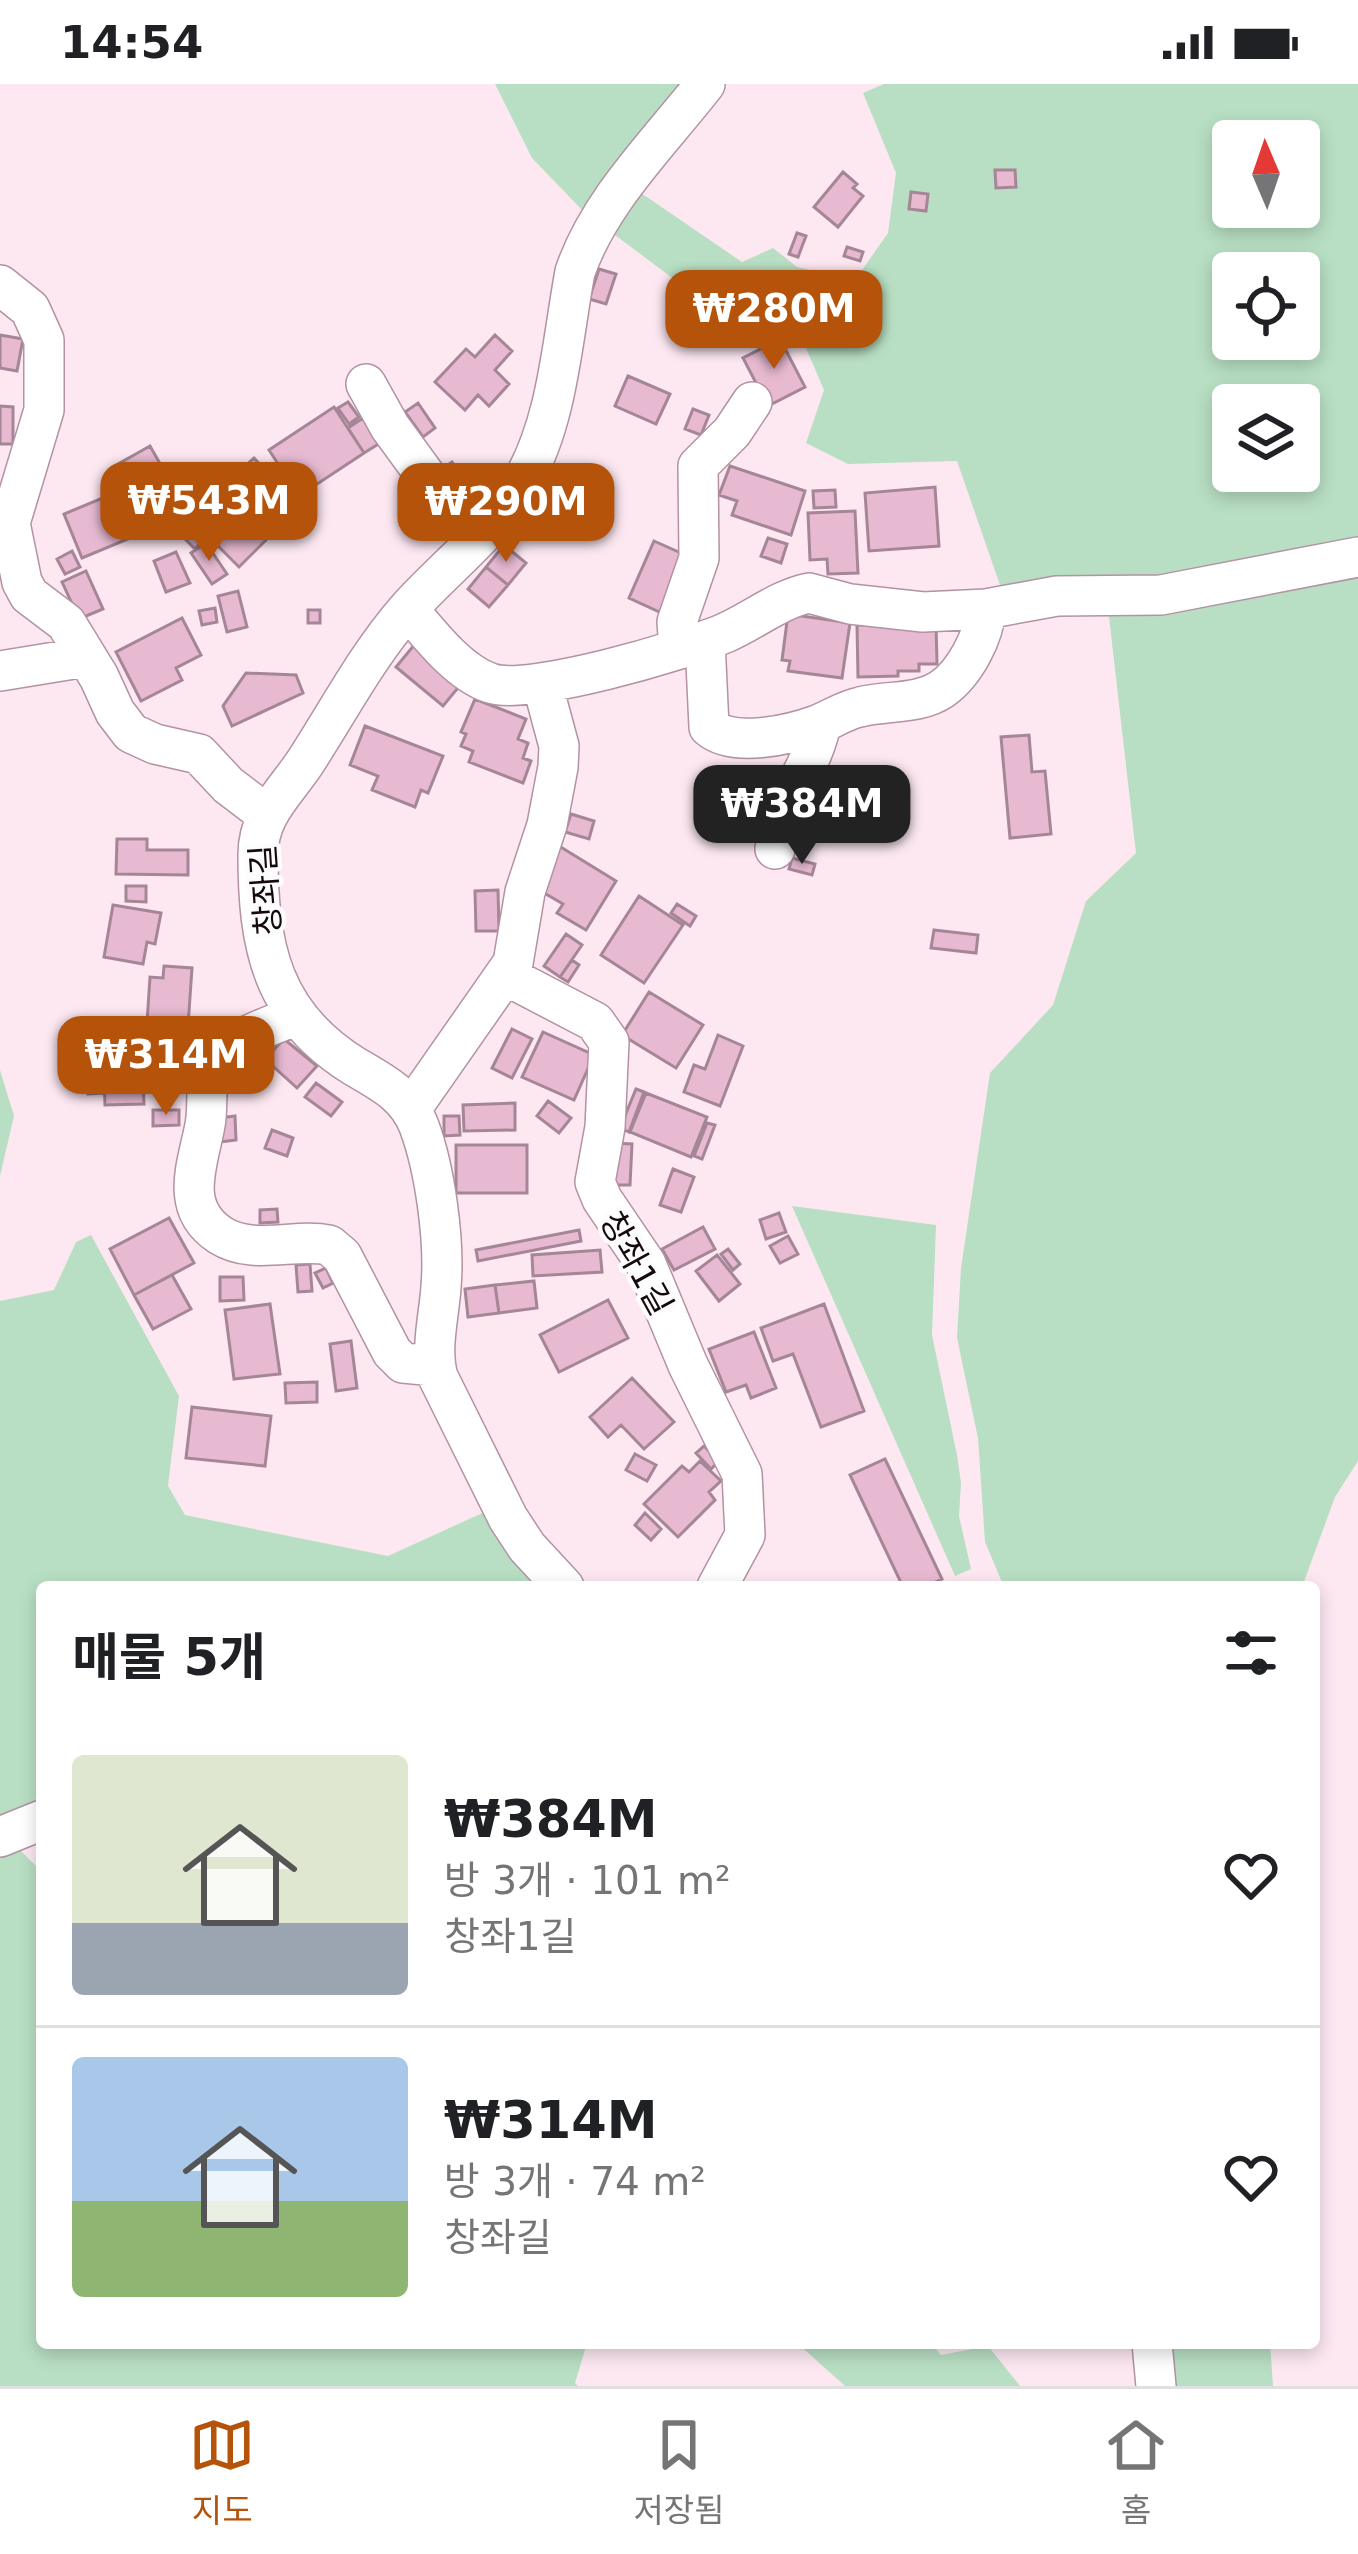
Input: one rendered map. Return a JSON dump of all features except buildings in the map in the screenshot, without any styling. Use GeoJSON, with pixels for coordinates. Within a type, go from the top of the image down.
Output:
{"type":"FeatureCollection","features":[{"type":"Feature","properties":{"kind":"street","name":"창좌길"},"geometry":{"type":"LineString","coordinates":[[411,1109],[388,1085],[319,1041],[294,1016],[277,983],[263,926],[258,850],[266,814],[305,763],[381,642],[408,608],[502,514],[525,479],[548,419],[583,249],[601,218],[705,84]]}},
{"type":"Feature","properties":{"kind":"street"},"geometry":{"type":"LineString","coordinates":[[0,285],[30,308],[44,340],[44,410],[14,508],[10,538],[22,582],[29,595],[66,623],[131,733],[199,754],[228,785],[266,814]]}},
{"type":"Feature","properties":{"kind":"street"},"geometry":{"type":"LineString","coordinates":[[366,384],[390,428],[474,542]]}},
{"type":"Feature","properties":{"kind":"street"},"geometry":{"type":"LineString","coordinates":[[752,402],[732,432],[698,466],[699,558],[677,622],[692,645],[705,716],[717,734],[771,736],[821,724],[865,705],[938,692],[981,636],[986,609]]}},
{"type":"Feature","properties":{"kind":"street"},"geometry":{"type":"LineString","coordinates":[[408,608],[449,653],[489,683],[520,688],[692,645],[809,593],[850,604],[923,612],[986,609],[1038,599],[1161,595],[1358,557]]}},
{"type":"Feature","properties":{"kind":"street"},"geometry":{"type":"LineString","coordinates":[[0,671],[86,657]]}},
{"type":"Feature","properties":{"kind":"street"},"geometry":{"type":"LineString","coordinates":[[542,683],[559,746],[558,767],[547,825],[525,892],[518,947],[506,976],[411,1109],[424,1146],[440,1232],[435,1366],[508,1518],[558,1581]]}},
{"type":"Feature","properties":{"kind":"street"},"geometry":{"type":"LineString","coordinates":[[775,848],[782,809],[813,754],[821,724]]}},
{"type":"Feature","properties":{"kind":"street","name":"창좌1길"},"geometry":{"type":"LineString","coordinates":[[506,976],[595,1022],[609,1042],[605,1127],[596,1182],[646,1264],[688,1365],[742,1474],[745,1535],[720,1581]]}},
{"type":"Feature","properties":{"kind":"street"},"geometry":{"type":"LineString","coordinates":[[294,1016],[240,1041],[215,1062],[195,1160],[193,1193],[198,1211],[232,1241],[329,1245],[342,1256],[392,1352],[404,1364],[435,1366]]}},
{"type":"Feature","properties":{"kind":"street"},"geometry":{"type":"LineString","coordinates":[[0,1837],[36,1822]]}},
{"type":"Feature","properties":{"kind":"street"},"geometry":{"type":"LineString","coordinates":[[1153,2349],[1156,2386]]}},
{"type":"Feature","properties":{"kind":"green space"},"geometry":{"type":"Polygon","coordinates":[[[495,84],[687,84],[584,212],[532,158],[495,84]]]}},
{"type":"Feature","properties":{"kind":"green space"},"geometry":{"type":"Polygon","coordinates":[[[884,84],[1358,84],[1358,547],[1227,570],[1002,591],[957,461],[848,464],[806,443],[824,390],[783,295],[723,316],[611,232],[641,193],[742,262],[773,248],[797,267],[855,280],[888,233],[896,173],[863,93],[884,84]]]}},
{"type":"Feature","properties":{"kind":"green space"},"geometry":{"type":"Polygon","coordinates":[[[1358,565],[1358,1461],[1335,1497],[1304,1581],[1001,1581],[985,1542],[978,1438],[957,1338],[961,1268],[990,1073],[1053,1005],[1086,901],[1136,853],[1108,608],[1358,565]]]}},
{"type":"Feature","properties":{"kind":"green space"},"geometry":{"type":"Polygon","coordinates":[[[0,1070],[14,1116],[0,1176],[0,1070]]]}},
{"type":"Feature","properties":{"kind":"green space"},"geometry":{"type":"Polygon","coordinates":[[[792,1206],[936,1225],[932,1335],[957,1455],[959,1516],[971,1569],[955,1576],[792,1206]]]}},
{"type":"Feature","properties":{"kind":"green space"},"geometry":{"type":"Polygon","coordinates":[[[91,1235],[179,1396],[168,1486],[185,1515],[388,1556],[489,1510],[540,1581],[36,1581],[36,1816],[17,1847],[36,1866],[36,2349],[585,2349],[578,2386],[0,2386],[0,1301],[54,1290],[76,1242],[91,1235]]]}},
{"type":"Feature","properties":{"kind":"green space"},"geometry":{"type":"Polygon","coordinates":[[[804,2349],[936,2349],[941,2355],[990,2349],[1020,2386],[845,2386],[804,2349]]]}},
{"type":"Feature","properties":{"kind":"green space"},"geometry":{"type":"Polygon","coordinates":[[[1171,2349],[1270,2349],[1273,2386],[1174,2386],[1171,2349]]]}}]}
